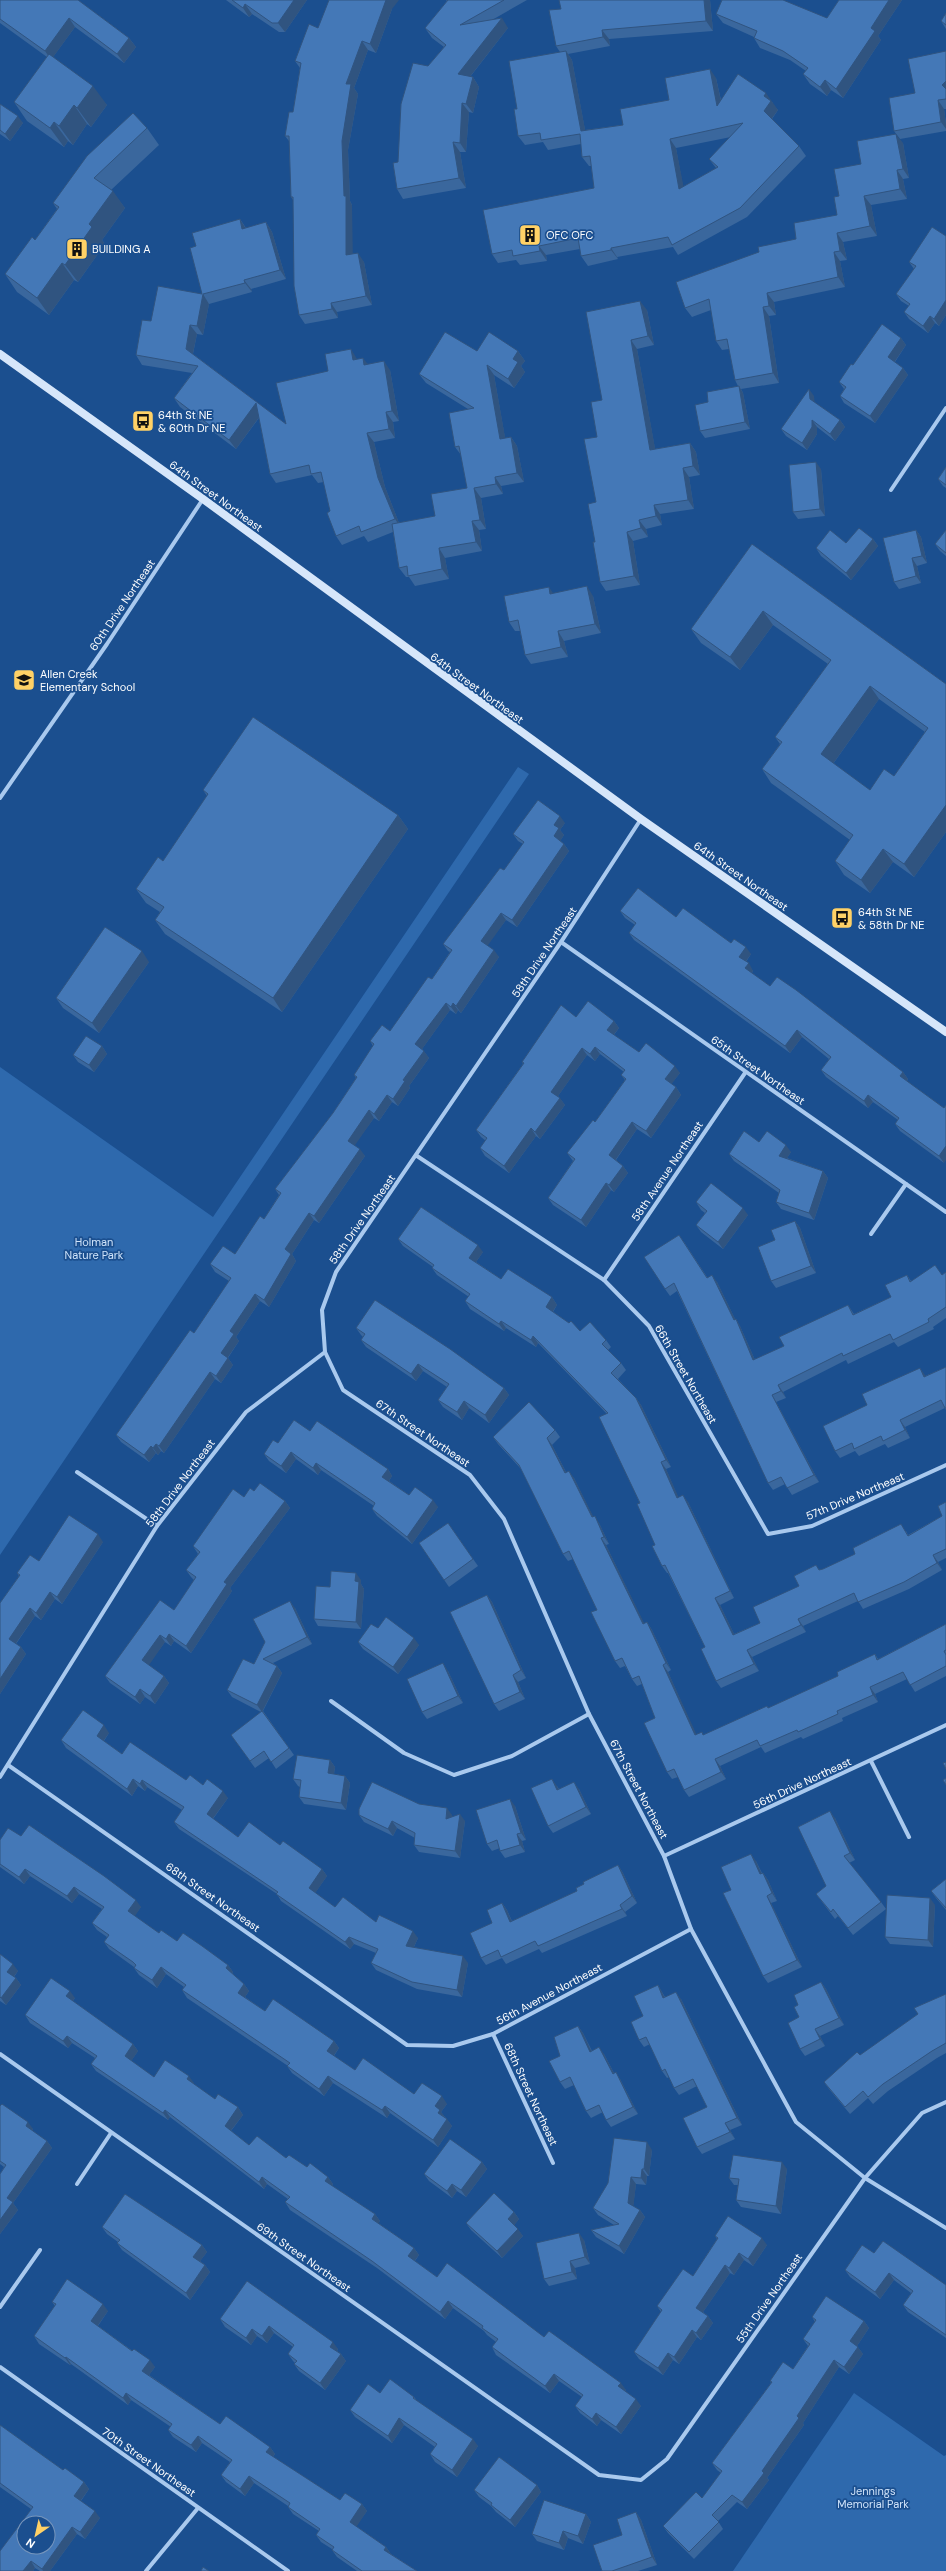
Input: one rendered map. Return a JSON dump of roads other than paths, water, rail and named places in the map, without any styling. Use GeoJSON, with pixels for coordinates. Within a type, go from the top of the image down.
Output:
{"type":"FeatureCollection","features":[{"type":"Feature","properties":{"kind":"main road","name":"64th Street Northeast"},"geometry":{"type":"LineString","coordinates":[[0,354],[203,499],[641,819],[946,1032]]}},
{"type":"Feature","properties":{"kind":"street"},"geometry":{"type":"LineString","coordinates":[[891,490],[946,408]]}},
{"type":"Feature","properties":{"kind":"street","name":"60th Drive Northeast"},"geometry":{"type":"LineString","coordinates":[[0,798],[107,644],[203,499]]}},
{"type":"Feature","properties":{"kind":"street","name":"58th Drive Northeast"},"geometry":{"type":"LineString","coordinates":[[0,1777],[157,1526],[246,1412],[325,1352],[322,1310],[336,1272],[417,1156],[561,942],[641,819]]}},
{"type":"Feature","properties":{"kind":"street","name":"65th Street Northeast"},"geometry":{"type":"LineString","coordinates":[[561,942],[946,1212]]}},
{"type":"Feature","properties":{"kind":"street","name":"58th Avenue Northeast"},"geometry":{"type":"LineString","coordinates":[[604,1280],[745,1072]]}},
{"type":"Feature","properties":{"kind":"street","name":"66th Street Northeast"},"geometry":{"type":"LineString","coordinates":[[417,1156],[604,1280],[649,1326],[768,1534]]}},
{"type":"Feature","properties":{"kind":"street"},"geometry":{"type":"LineString","coordinates":[[871,1234],[906,1184]]}},
{"type":"Feature","properties":{"kind":"street","name":"67th Street Northeast"},"geometry":{"type":"LineString","coordinates":[[325,1352],[343,1390],[470,1476],[504,1519],[589,1714],[664,1856],[691,1929],[796,2122],[865,2178],[946,2228]]}},
{"type":"Feature","properties":{"kind":"street","name":"57th Drive Northeast"},"geometry":{"type":"LineString","coordinates":[[768,1534],[812,1526],[946,1465]]}},
{"type":"Feature","properties":{"kind":"street"},"geometry":{"type":"LineString","coordinates":[[76,1472],[157,1526]]}},
{"type":"Feature","properties":{"kind":"street"},"geometry":{"type":"LineString","coordinates":[[331,1701],[404,1753],[454,1775],[512,1756],[589,1714]]}},
{"type":"Feature","properties":{"kind":"street","name":"56th Drive Northeast"},"geometry":{"type":"LineString","coordinates":[[664,1856],[946,1725]]}},
{"type":"Feature","properties":{"kind":"street"},"geometry":{"type":"LineString","coordinates":[[871,1761],[910,1836]]}},
{"type":"Feature","properties":{"kind":"street","name":"68th Street Northeast"},"geometry":{"type":"LineString","coordinates":[[8,1765],[406,2045]]}},
{"type":"Feature","properties":{"kind":"street","name":"56th Avenue Northeast"},"geometry":{"type":"LineString","coordinates":[[406,2045],[453,2046],[493,2034],[691,1929]]}},
{"type":"Feature","properties":{"kind":"street","name":"68th Street Northeast"},"geometry":{"type":"LineString","coordinates":[[493,2034],[553,2163]]}},
{"type":"Feature","properties":{"kind":"street","name":"69th Street Northeast"},"geometry":{"type":"LineString","coordinates":[[0,2054],[599,2475]]}},
{"type":"Feature","properties":{"kind":"street","name":"55th Drive Northeast"},"geometry":{"type":"LineString","coordinates":[[599,2475],[641,2480],[667,2459],[865,2178],[922,2114],[946,2102]]}},
{"type":"Feature","properties":{"kind":"street"},"geometry":{"type":"LineString","coordinates":[[77,2184],[111,2133]]}},
{"type":"Feature","properties":{"kind":"street"},"geometry":{"type":"LineString","coordinates":[[0,2307],[40,2250]]}},
{"type":"Feature","properties":{"kind":"street","name":"70th Street Northeast"},"geometry":{"type":"LineString","coordinates":[[0,2367],[288,2571]]}},
{"type":"Feature","properties":{"kind":"street"},"geometry":{"type":"LineString","coordinates":[[146,2571],[198,2508]]}},
{"type":"Feature","properties":{"kind":"place","name":"OFC OFC"},"geometry":{"type":"Point","coordinates":[530,235]}},
{"type":"Feature","properties":{"kind":"place","name":"BUILDING A"},"geometry":{"type":"Point","coordinates":[77,249]}},
{"type":"Feature","properties":{"kind":"place","name":"64th St NE & 60th Dr NE"},"geometry":{"type":"Point","coordinates":[143,421]}},
{"type":"Feature","properties":{"kind":"place","name":"Allen Creek Elementary School"},"geometry":{"type":"Point","coordinates":[24,680]}},
{"type":"Feature","properties":{"kind":"place","name":"64th St NE & 58th Dr NE"},"geometry":{"type":"Point","coordinates":[842,918]}},
{"type":"Feature","properties":{"kind":"park label","name":"Holman Nature Park"},"geometry":{"type":"Point","coordinates":[94,1248]}},
{"type":"Feature","properties":{"kind":"park label","name":"Jennings Memorial Park"},"geometry":{"type":"Point","coordinates":[873,2497]}}]}
